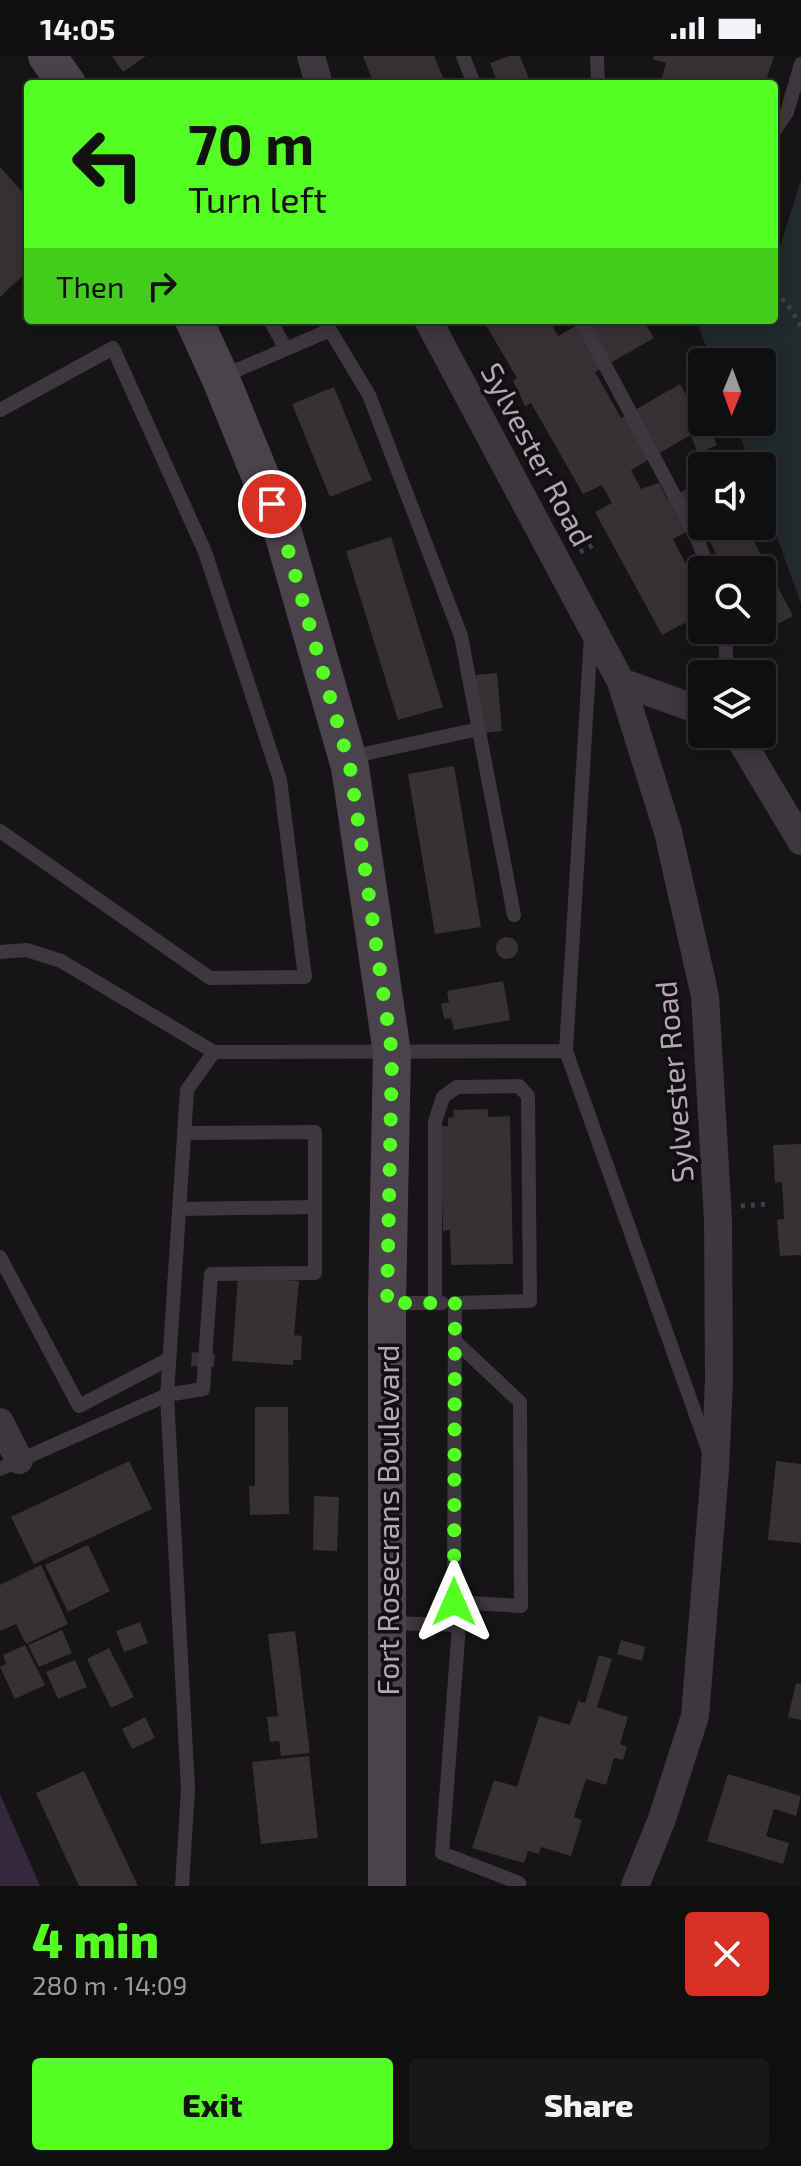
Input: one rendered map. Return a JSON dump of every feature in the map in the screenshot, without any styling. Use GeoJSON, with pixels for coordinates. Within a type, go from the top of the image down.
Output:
{"type":"FeatureCollection","features":[{"type":"Feature","properties":{"kind":"street"},"geometry":{"type":"LineString","coordinates":[[47,56],[64,80]]}},
{"type":"Feature","properties":{"kind":"street"},"geometry":{"type":"LineString","coordinates":[[311,56],[318,80]]}},
{"type":"Feature","properties":{"kind":"street","name":"Fort Rosecrans Boulevard"},"geometry":{"type":"LineString","coordinates":[[196,324],[282,529],[347,758],[392,1053],[387,1303],[387,1886]]}},
{"type":"Feature","properties":{"kind":"street","name":"Sylvester Road"},"geometry":{"type":"LineString","coordinates":[[430,324],[621,682],[668,832],[705,996],[718,1219],[719,1380],[715,1469],[695,1716],[662,1819],[635,1886]]}},
{"type":"Feature","properties":{"kind":"street"},"geometry":{"type":"LineString","coordinates":[[621,682],[688,706]]}},
{"type":"Feature","properties":{"kind":"street"},"geometry":{"type":"LineString","coordinates":[[745,748],[801,841]]}},
{"type":"Feature","properties":{"kind":"street"},"geometry":{"type":"LineString","coordinates":[[0,1422],[9,1464]]}},
{"type":"Feature","properties":{"kind":"lane"},"geometry":{"type":"LineString","coordinates":[[463,56],[472,80]]}},
{"type":"Feature","properties":{"kind":"lane"},"geometry":{"type":"LineString","coordinates":[[597,56],[598,80]]}},
{"type":"Feature","properties":{"kind":"lane"},"geometry":{"type":"LineString","coordinates":[[778,126],[787,112],[801,64]]}},
{"type":"Feature","properties":{"kind":"lane"},"geometry":{"type":"LineString","coordinates":[[272,324],[286,349]]}},
{"type":"Feature","properties":{"kind":"lane"},"geometry":{"type":"LineString","coordinates":[[583,324],[704,556]]}},
{"type":"Feature","properties":{"kind":"lane"},"geometry":{"type":"LineString","coordinates":[[220,377],[286,349],[327,325],[369,395],[461,636],[514,915]]}},
{"type":"Feature","properties":{"kind":"lane"},"geometry":{"type":"LineString","coordinates":[[0,410],[113,348],[205,552],[280,780],[305,977],[210,978],[0,831]]}},
{"type":"Feature","properties":{"kind":"lane"},"geometry":{"type":"LineString","coordinates":[[591,627],[566,1051],[715,1469]]}},
{"type":"Feature","properties":{"kind":"lane"},"geometry":{"type":"LineString","coordinates":[[347,758],[479,729]]}},
{"type":"Feature","properties":{"kind":"lane"},"geometry":{"type":"LineString","coordinates":[[0,952],[27,950],[61,961],[214,1052],[566,1051]]}},
{"type":"Feature","properties":{"kind":"lane"},"geometry":{"type":"LineString","coordinates":[[182,1886],[188,1789],[167,1360],[187,1090],[214,1052]]}},
{"type":"Feature","properties":{"kind":"lane"},"geometry":{"type":"LineString","coordinates":[[387,1303],[435,1303],[455,1303],[530,1301],[528,1096],[519,1086],[457,1087],[443,1097],[435,1122],[435,1303]]}},
{"type":"Feature","properties":{"kind":"lane"},"geometry":{"type":"LineString","coordinates":[[9,1464],[167,1395],[203,1389],[211,1274],[315,1273],[315,1132],[184,1133]]}},
{"type":"Feature","properties":{"kind":"lane"},"geometry":{"type":"LineString","coordinates":[[179,1209],[315,1207]]}},
{"type":"Feature","properties":{"kind":"lane"},"geometry":{"type":"LineString","coordinates":[[0,1257],[79,1406],[167,1360]]}},
{"type":"Feature","properties":{"kind":"lane"},"geometry":{"type":"LineString","coordinates":[[455,1303],[454,1602],[459,1625],[442,1853],[519,1883],[518,1886]]}},
{"type":"Feature","properties":{"kind":"lane"},"geometry":{"type":"LineString","coordinates":[[454,1602],[521,1606],[520,1402],[455,1341]]}},
{"type":"Feature","properties":{"kind":"lane"},"geometry":{"type":"LineString","coordinates":[[386,1623],[459,1625]]}},
{"type":"Feature","properties":{"kind":"path"},"geometry":{"type":"LineString","coordinates":[[778,295],[801,326]]}},
{"type":"Feature","properties":{"kind":"shaded area"},"geometry":{"type":"Polygon","coordinates":[[[801,179],[801,604],[776,534],[776,452],[746,452],[740,436],[776,436],[776,348],[707,348],[698,324],[778,324],[778,250],[801,179]]]}},
{"type":"Feature","properties":{"kind":"shaded area"},"geometry":{"type":"Polygon","coordinates":[[[0,1724],[75,1886],[0,1886],[0,1724]]]}},
{"type":"Feature","properties":{"kind":"pier"},"geometry":{"type":"Polygon","coordinates":[[[0,1724],[75,1886],[40,1886],[0,1794],[0,1724]]]}},
{"type":"Feature","properties":{"kind":"building"},"geometry":{"type":"Polygon","coordinates":[[[112,56],[146,56],[123,72],[112,56]]]}},
{"type":"Feature","properties":{"kind":"building"},"geometry":{"type":"Polygon","coordinates":[[[363,56],[434,56],[444,80],[372,80],[363,56]]]}},
{"type":"Feature","properties":{"kind":"building"},"geometry":{"type":"Polygon","coordinates":[[[509,56],[520,56],[529,80],[496,80],[490,63],[509,56]]]}},
{"type":"Feature","properties":{"kind":"building"},"geometry":{"type":"Polygon","coordinates":[[[654,56],[774,56],[766,80],[661,80],[666,63],[653,59],[654,56]]]}},
{"type":"Feature","properties":{"kind":"building"},"geometry":{"type":"Polygon","coordinates":[[[0,167],[24,194],[24,275],[0,297],[0,167]]]}},
{"type":"Feature","properties":{"kind":"building"},"geometry":{"type":"Polygon","coordinates":[[[485,324],[551,324],[558,336],[579,324],[645,324],[654,338],[595,372],[621,418],[680,384],[688,398],[689,436],[631,470],[641,489],[659,483],[667,499],[688,488],[688,531],[673,539],[688,568],[688,621],[662,635],[595,512],[612,503],[602,485],[583,494],[531,403],[525,406],[513,381],[517,378],[485,324]]]}},
{"type":"Feature","properties":{"kind":"building"},"geometry":{"type":"Polygon","coordinates":[[[334,387],[372,480],[330,497],[292,404],[334,387]]]}},
{"type":"Feature","properties":{"kind":"building"},"geometry":{"type":"Polygon","coordinates":[[[691,436],[713,436],[717,445],[698,452],[691,436]]]}},
{"type":"Feature","properties":{"kind":"building"},"geometry":{"type":"Polygon","coordinates":[[[391,537],[443,707],[398,720],[346,551],[391,537]]]}},
{"type":"Feature","properties":{"kind":"building"},"geometry":{"type":"Polygon","coordinates":[[[709,540],[753,540],[762,556],[717,556],[709,540]]]}},
{"type":"Feature","properties":{"kind":"building"},"geometry":{"type":"Polygon","coordinates":[[[776,583],[793,616],[776,625],[776,583]]]}},
{"type":"Feature","properties":{"kind":"building"},"geometry":{"type":"Polygon","coordinates":[[[497,673],[502,731],[481,733],[476,675],[497,673]]]}},
{"type":"Feature","properties":{"kind":"building"},"geometry":{"type":"Polygon","coordinates":[[[454,766],[481,927],[435,934],[408,774],[454,766]]]}},
{"type":"Feature","properties":{"kind":"building"},"geometry":{"type":"Polygon","coordinates":[[[507,937],[515,940],[518,948],[515,956],[507,959],[499,956],[496,948],[499,940],[507,937]]]}},
{"type":"Feature","properties":{"kind":"building"},"geometry":{"type":"Polygon","coordinates":[[[503,981],[510,1020],[454,1030],[451,1018],[444,1019],[441,1004],[449,1002],[447,991],[503,981]]]}},
{"type":"Feature","properties":{"kind":"building"},"geometry":{"type":"Polygon","coordinates":[[[488,1109],[488,1117],[510,1116],[513,1264],[451,1265],[450,1230],[443,1231],[440,1126],[448,1126],[448,1118],[454,1117],[453,1110],[488,1109]]]}},
{"type":"Feature","properties":{"kind":"building"},"geometry":{"type":"Polygon","coordinates":[[[801,1144],[801,1255],[780,1256],[777,1220],[784,1219],[782,1182],[775,1183],[773,1145],[801,1144]]]}},
{"type":"Feature","properties":{"kind":"building"},"geometry":{"type":"Polygon","coordinates":[[[238,1277],[299,1281],[294,1335],[302,1336],[301,1360],[293,1360],[293,1365],[232,1361],[238,1277]]]}},
{"type":"Feature","properties":{"kind":"building"},"geometry":{"type":"Polygon","coordinates":[[[192,1352],[215,1354],[214,1367],[191,1366],[192,1352]]]}},
{"type":"Feature","properties":{"kind":"building"},"geometry":{"type":"Polygon","coordinates":[[[255,1407],[288,1407],[289,1514],[250,1515],[249,1486],[255,1486],[255,1407]]]}},
{"type":"Feature","properties":{"kind":"building"},"geometry":{"type":"Polygon","coordinates":[[[129,1461],[152,1509],[34,1564],[11,1517],[129,1461]]]}},
{"type":"Feature","properties":{"kind":"building"},"geometry":{"type":"Polygon","coordinates":[[[776,1461],[801,1464],[801,1543],[768,1540],[776,1461]]]}},
{"type":"Feature","properties":{"kind":"building"},"geometry":{"type":"Polygon","coordinates":[[[314,1496],[339,1497],[337,1551],[313,1550],[314,1496]]]}},
{"type":"Feature","properties":{"kind":"building"},"geometry":{"type":"Polygon","coordinates":[[[88,1545],[110,1591],[68,1612],[45,1565],[88,1545]]]}},
{"type":"Feature","properties":{"kind":"building"},"geometry":{"type":"Polygon","coordinates":[[[41,1565],[68,1624],[26,1644],[16,1624],[0,1631],[0,1585],[41,1565]]]}},
{"type":"Feature","properties":{"kind":"building"},"geometry":{"type":"Polygon","coordinates":[[[140,1622],[148,1643],[124,1652],[116,1631],[140,1622]]]}},
{"type":"Feature","properties":{"kind":"building"},"geometry":{"type":"Polygon","coordinates":[[[62,1630],[72,1653],[39,1667],[28,1645],[62,1630]]]}},
{"type":"Feature","properties":{"kind":"building"},"geometry":{"type":"Polygon","coordinates":[[[295,1631],[310,1753],[281,1756],[279,1741],[270,1742],[267,1717],[278,1716],[268,1634],[295,1631]]]}},
{"type":"Feature","properties":{"kind":"building"},"geometry":{"type":"Polygon","coordinates":[[[621,1640],[645,1647],[642,1661],[617,1654],[621,1640]]]}},
{"type":"Feature","properties":{"kind":"building"},"geometry":{"type":"Polygon","coordinates":[[[25,1645],[45,1685],[15,1699],[0,1667],[6,1664],[3,1655],[25,1645]]]}},
{"type":"Feature","properties":{"kind":"building"},"geometry":{"type":"Polygon","coordinates":[[[109,1648],[134,1697],[111,1708],[87,1659],[109,1648]]]}},
{"type":"Feature","properties":{"kind":"building"},"geometry":{"type":"Polygon","coordinates":[[[599,1655],[612,1659],[597,1707],[628,1717],[620,1744],[627,1747],[623,1760],[614,1758],[606,1785],[586,1779],[574,1817],[582,1820],[571,1856],[541,1847],[539,1854],[528,1851],[524,1863],[472,1848],[494,1780],[517,1787],[539,1716],[570,1725],[578,1701],[585,1703],[599,1655]]]}},
{"type":"Feature","properties":{"kind":"building"},"geometry":{"type":"Polygon","coordinates":[[[75,1660],[87,1687],[58,1699],[46,1672],[75,1660]]]}},
{"type":"Feature","properties":{"kind":"building"},"geometry":{"type":"Polygon","coordinates":[[[796,1683],[801,1684],[801,1720],[788,1717],[796,1683]]]}},
{"type":"Feature","properties":{"kind":"building"},"geometry":{"type":"Polygon","coordinates":[[[145,1717],[155,1738],[132,1749],[122,1729],[145,1717]]]}},
{"type":"Feature","properties":{"kind":"building"},"geometry":{"type":"Polygon","coordinates":[[[309,1756],[318,1838],[261,1844],[252,1762],[309,1756]]]}},
{"type":"Feature","properties":{"kind":"building"},"geometry":{"type":"Polygon","coordinates":[[[84,1771],[138,1886],[79,1886],[36,1793],[84,1771]]]}},
{"type":"Feature","properties":{"kind":"building"},"geometry":{"type":"Polygon","coordinates":[[[728,1774],[801,1796],[796,1816],[774,1809],[766,1836],[789,1843],[783,1864],[707,1841],[728,1774]]]}},
{"type":"Feature","properties":{"kind":"route"},"geometry":{"type":"LineString","coordinates":[[272,504],[282,529],[350,767],[392,1053],[387,1303],[455,1303],[454,1602]]}}]}
